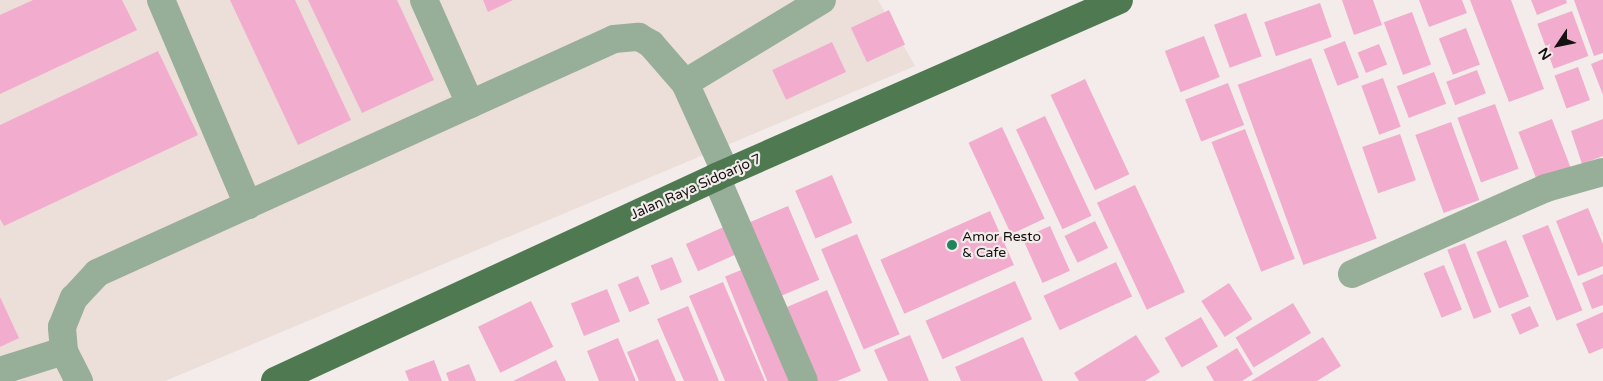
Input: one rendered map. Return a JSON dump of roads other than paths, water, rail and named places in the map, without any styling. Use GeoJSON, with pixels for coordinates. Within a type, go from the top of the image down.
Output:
{"type":"FeatureCollection","features":[{"type":"Feature","properties":{"kind":"main road","name":"Jalan Raya Sidoarjo 7"},"geometry":{"type":"LineString","coordinates":[[275,381],[721,175],[1119,0]]}},
{"type":"Feature","properties":{"kind":"street"},"geometry":{"type":"LineString","coordinates":[[160,0],[248,205]]}},
{"type":"Feature","properties":{"kind":"street"},"geometry":{"type":"LineString","coordinates":[[424,0],[470,104]]}},
{"type":"Feature","properties":{"kind":"street"},"geometry":{"type":"LineString","coordinates":[[686,83],[822,0]]}},
{"type":"Feature","properties":{"kind":"street"},"geometry":{"type":"LineString","coordinates":[[79,381],[64,351],[62,327],[74,298],[96,273],[614,39],[639,37],[651,44],[686,83],[804,381]]}},
{"type":"Feature","properties":{"kind":"street"},"geometry":{"type":"LineString","coordinates":[[1352,274],[1546,188],[1603,172]]}},
{"type":"Feature","properties":{"kind":"street"},"geometry":{"type":"LineString","coordinates":[[0,371],[64,351]]}},
{"type":"Feature","properties":{"kind":"place","name":"Amor Resto & Cafe"},"geometry":{"type":"Point","coordinates":[952,245]}}]}
